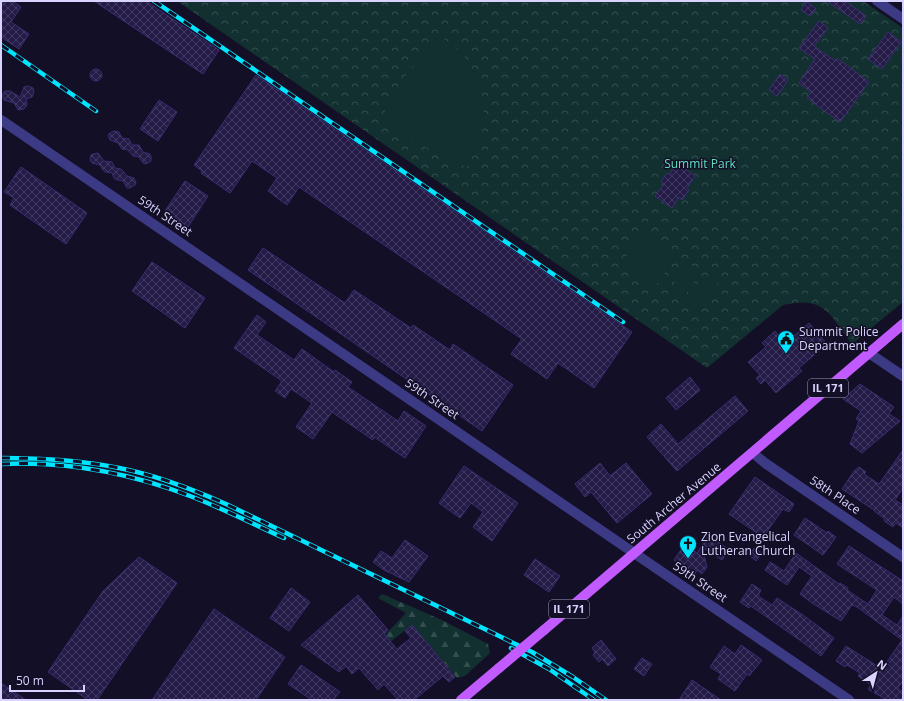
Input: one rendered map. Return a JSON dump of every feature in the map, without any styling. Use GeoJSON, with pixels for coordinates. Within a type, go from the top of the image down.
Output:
{"type":"FeatureCollection","features":[{"type":"Feature","properties":{"kind":"main road","name":"South Archer Avenue"},"geometry":{"type":"LineString","coordinates":[[461,700],[903,324]]}},
{"type":"Feature","properties":{"kind":"street"},"geometry":{"type":"LineString","coordinates":[[877,1],[903,19]]}},
{"type":"Feature","properties":{"kind":"street","name":"59th Street"},"geometry":{"type":"LineString","coordinates":[[1,120],[849,700]]}},
{"type":"Feature","properties":{"kind":"street"},"geometry":{"type":"LineString","coordinates":[[869,353],[903,376]]}},
{"type":"Feature","properties":{"kind":"street","name":"58th Place"},"geometry":{"type":"LineString","coordinates":[[753,453],[765,463],[903,557]]}},
{"type":"Feature","properties":{"kind":"green space","name":"Summit Park"},"geometry":{"type":"Polygon","coordinates":[[[177,1],[863,1],[903,28],[903,302],[852,344],[832,316],[817,305],[797,303],[783,305],[707,368],[177,1]]]}},
{"type":"Feature","properties":{"kind":"green space"},"geometry":{"type":"Polygon","coordinates":[[[439,35],[457,49],[470,64],[482,96],[484,120],[482,132],[478,146],[467,167],[409,139],[385,118],[385,111],[400,83],[439,35]]]}},
{"type":"Feature","properties":{"kind":"green space"},"geometry":{"type":"Polygon","coordinates":[[[644,229],[663,242],[639,276],[621,264],[644,229]]]}},
{"type":"Feature","properties":{"kind":"green space"},"geometry":{"type":"Polygon","coordinates":[[[664,243],[678,253],[655,287],[640,277],[664,243]]]}},
{"type":"Feature","properties":{"kind":"green space"},"geometry":{"type":"Polygon","coordinates":[[[688,263],[701,272],[681,301],[668,292],[688,263]]]}},
{"type":"Feature","properties":{"kind":"green space"},"geometry":{"type":"Polygon","coordinates":[[[704,274],[718,283],[698,312],[685,303],[704,274]]]}},
{"type":"Feature","properties":{"kind":"green space"},"geometry":{"type":"Polygon","coordinates":[[[382,594],[442,620],[488,644],[490,653],[465,676],[457,678],[412,625],[390,642],[385,635],[406,613],[378,598],[382,594]]]}},
{"type":"Feature","properties":{"kind":"building"},"geometry":{"type":"Polygon","coordinates":[[[1,1],[13,1],[21,7],[11,22],[29,34],[19,49],[1,37],[1,1]]]}},
{"type":"Feature","properties":{"kind":"building"},"geometry":{"type":"Polygon","coordinates":[[[94,1],[146,1],[219,50],[203,74],[94,1]]]}},
{"type":"Feature","properties":{"kind":"building"},"geometry":{"type":"Polygon","coordinates":[[[827,1],[845,1],[866,16],[860,24],[827,1]]]}},
{"type":"Feature","properties":{"kind":"building"},"geometry":{"type":"Polygon","coordinates":[[[807,2],[816,9],[810,16],[801,10],[807,2]]]}},
{"type":"Feature","properties":{"kind":"building"},"geometry":{"type":"Polygon","coordinates":[[[819,21],[828,28],[814,46],[835,61],[837,58],[869,82],[840,122],[807,98],[811,92],[799,83],[815,59],[799,48],[819,21]]]}},
{"type":"Feature","properties":{"kind":"building"},"geometry":{"type":"Polygon","coordinates":[[[888,32],[901,42],[882,69],[868,59],[888,32]]]}},
{"type":"Feature","properties":{"kind":"building"},"geometry":{"type":"Polygon","coordinates":[[[96,69],[100,71],[102,75],[100,79],[96,81],[92,79],[90,75],[92,71],[96,69]]]}},
{"type":"Feature","properties":{"kind":"building"},"geometry":{"type":"Polygon","coordinates":[[[780,74],[788,80],[777,96],[769,90],[780,74]]]}},
{"type":"Feature","properties":{"kind":"building"},"geometry":{"type":"Polygon","coordinates":[[[256,75],[632,332],[594,388],[558,363],[547,379],[511,354],[522,339],[299,187],[287,205],[268,191],[277,178],[252,161],[230,193],[201,173],[202,171],[194,165],[256,75]]]}},
{"type":"Feature","properties":{"kind":"building"},"geometry":{"type":"Polygon","coordinates":[[[28,86],[33,88],[34,92],[32,97],[26,99],[27,105],[24,109],[18,110],[14,103],[4,100],[2,95],[5,91],[10,91],[20,97],[24,87],[28,86]]]}},
{"type":"Feature","properties":{"kind":"building"},"geometry":{"type":"Polygon","coordinates":[[[159,100],[177,112],[158,141],[140,129],[159,100]]]}},
{"type":"Feature","properties":{"kind":"building"},"geometry":{"type":"Polygon","coordinates":[[[114,131],[119,132],[122,138],[129,139],[132,145],[139,145],[143,152],[150,154],[151,161],[146,164],[143,163],[139,157],[133,156],[128,150],[122,149],[118,143],[110,140],[108,135],[114,131]]]}},
{"type":"Feature","properties":{"kind":"building"},"geometry":{"type":"Polygon","coordinates":[[[98,153],[104,161],[112,162],[115,168],[121,169],[127,176],[134,178],[136,183],[135,185],[127,188],[123,181],[114,178],[112,173],[105,172],[100,165],[92,163],[90,160],[91,155],[98,153]]]}},
{"type":"Feature","properties":{"kind":"building"},"geometry":{"type":"Polygon","coordinates":[[[677,163],[695,176],[687,188],[689,190],[682,200],[679,197],[672,208],[655,196],[664,184],[661,182],[667,173],[669,175],[677,163]]]}},
{"type":"Feature","properties":{"kind":"building"},"geometry":{"type":"Polygon","coordinates":[[[21,167],[87,213],[66,244],[10,205],[14,198],[4,192],[21,167]]]}},
{"type":"Feature","properties":{"kind":"building"},"geometry":{"type":"Polygon","coordinates":[[[185,181],[208,196],[188,227],[165,211],[185,181]]]}},
{"type":"Feature","properties":{"kind":"building"},"geometry":{"type":"Polygon","coordinates":[[[263,248],[345,303],[354,290],[411,328],[413,325],[450,350],[453,344],[513,385],[482,431],[248,270],[263,248]]]}},
{"type":"Feature","properties":{"kind":"building"},"geometry":{"type":"Polygon","coordinates":[[[152,262],[205,298],[185,328],[132,291],[152,262]]]}},
{"type":"Feature","properties":{"kind":"building"},"geometry":{"type":"Polygon","coordinates":[[[257,315],[266,322],[257,335],[294,360],[302,349],[334,372],[335,370],[352,382],[348,387],[398,421],[404,411],[426,426],[405,458],[374,437],[373,440],[332,412],[313,439],[296,427],[312,403],[291,389],[285,398],[275,391],[282,381],[234,348],[257,315]]]}},
{"type":"Feature","properties":{"kind":"building","name":"Summit Police Department"},"geometry":{"type":"Polygon","coordinates":[[[809,323],[827,344],[799,368],[802,371],[776,393],[765,380],[761,384],[756,378],[760,375],[748,362],[766,347],[762,343],[775,331],[786,343],[809,323]]]}},
{"type":"Feature","properties":{"kind":"building"},"geometry":{"type":"Polygon","coordinates":[[[690,377],[700,390],[676,410],[666,398],[690,377]]]}},
{"type":"Feature","properties":{"kind":"building"},"geometry":{"type":"Polygon","coordinates":[[[860,384],[894,407],[889,414],[900,421],[862,453],[850,444],[859,421],[856,419],[861,411],[843,399],[860,384]]]}},
{"type":"Feature","properties":{"kind":"building"},"geometry":{"type":"Polygon","coordinates":[[[735,396],[748,411],[677,471],[647,437],[661,424],[678,444],[735,396]]]}},
{"type":"Feature","properties":{"kind":"building"},"geometry":{"type":"Polygon","coordinates":[[[903,450],[903,488],[895,500],[903,505],[903,528],[896,523],[893,527],[884,521],[885,519],[874,510],[842,489],[854,471],[859,467],[866,472],[864,474],[879,484],[903,450]]]}},
{"type":"Feature","properties":{"kind":"building"},"geometry":{"type":"Polygon","coordinates":[[[600,463],[610,476],[626,463],[652,494],[617,523],[591,492],[585,497],[575,484],[600,463]]]}},
{"type":"Feature","properties":{"kind":"building"},"geometry":{"type":"Polygon","coordinates":[[[464,466],[518,503],[492,541],[473,527],[483,512],[471,503],[460,518],[439,503],[464,466]]]}},
{"type":"Feature","properties":{"kind":"building"},"geometry":{"type":"Polygon","coordinates":[[[755,477],[794,504],[789,512],[783,509],[763,537],[729,514],[755,477]]]}},
{"type":"Feature","properties":{"kind":"building"},"geometry":{"type":"Polygon","coordinates":[[[805,518],[827,533],[828,531],[836,537],[823,555],[794,535],[805,518]]]}},
{"type":"Feature","properties":{"kind":"building"},"geometry":{"type":"Polygon","coordinates":[[[709,535],[729,550],[722,560],[702,547],[707,567],[702,574],[697,570],[695,574],[674,560],[684,545],[697,553],[709,535]]]}},
{"type":"Feature","properties":{"kind":"building"},"geometry":{"type":"Polygon","coordinates":[[[405,540],[428,556],[409,582],[384,570],[373,562],[381,551],[392,558],[405,540]]]}},
{"type":"Feature","properties":{"kind":"building"},"geometry":{"type":"Polygon","coordinates":[[[849,546],[903,581],[903,604],[894,597],[882,615],[897,625],[903,616],[903,681],[898,688],[903,692],[903,700],[886,700],[868,689],[871,685],[858,676],[860,673],[847,665],[845,667],[836,661],[846,646],[882,669],[902,640],[857,607],[852,605],[841,621],[812,603],[800,594],[812,576],[799,567],[787,585],[765,570],[770,562],[784,571],[796,553],[839,584],[840,583],[848,588],[847,590],[868,604],[877,590],[837,564],[849,546]]]}},
{"type":"Feature","properties":{"kind":"building"},"geometry":{"type":"Polygon","coordinates":[[[754,548],[762,553],[756,561],[749,555],[754,548]]]}},
{"type":"Feature","properties":{"kind":"building"},"geometry":{"type":"Polygon","coordinates":[[[139,557],[177,583],[97,700],[88,700],[48,672],[103,591],[139,557]]]}},
{"type":"Feature","properties":{"kind":"building"},"geometry":{"type":"Polygon","coordinates":[[[535,559],[560,576],[549,592],[524,575],[535,559]]]}},
{"type":"Feature","properties":{"kind":"building"},"geometry":{"type":"Polygon","coordinates":[[[752,584],[761,590],[758,596],[772,605],[777,598],[834,638],[821,656],[751,606],[749,608],[740,602],[752,584]]]}},
{"type":"Feature","properties":{"kind":"building"},"geometry":{"type":"Polygon","coordinates":[[[291,588],[310,602],[289,631],[270,618],[291,588]]]}},
{"type":"Feature","properties":{"kind":"building"},"geometry":{"type":"Polygon","coordinates":[[[358,595],[388,630],[384,634],[397,649],[411,638],[405,631],[412,625],[455,677],[449,682],[443,676],[414,700],[398,700],[384,684],[378,690],[359,668],[352,674],[346,666],[339,672],[301,645],[358,595]]]}},
{"type":"Feature","properties":{"kind":"building"},"geometry":{"type":"Polygon","coordinates":[[[214,609],[285,657],[256,700],[152,700],[214,609]]]}},
{"type":"Feature","properties":{"kind":"building"},"geometry":{"type":"Polygon","coordinates":[[[601,640],[616,659],[608,666],[602,659],[599,662],[593,655],[595,652],[592,648],[601,640]]]}},
{"type":"Feature","properties":{"kind":"building"},"geometry":{"type":"Polygon","coordinates":[[[741,645],[762,660],[749,676],[747,674],[735,691],[718,679],[721,674],[710,667],[724,646],[735,654],[741,645]]]}},
{"type":"Feature","properties":{"kind":"building"},"geometry":{"type":"Polygon","coordinates":[[[642,658],[652,664],[644,676],[634,669],[642,658]]]}},
{"type":"Feature","properties":{"kind":"building"},"geometry":{"type":"Polygon","coordinates":[[[301,665],[340,692],[333,700],[312,700],[288,684],[301,665]]]}},
{"type":"Feature","properties":{"kind":"building"},"geometry":{"type":"Polygon","coordinates":[[[692,680],[721,700],[679,700],[692,680]]]}},
{"type":"Feature","properties":{"kind":"building"},"geometry":{"type":"Polygon","coordinates":[[[1,683],[26,700],[1,700],[1,683]]]}},
{"type":"Feature","properties":{"kind":"railway"},"geometry":{"type":"LineString","coordinates":[[154,1],[623,322]]}},
{"type":"Feature","properties":{"kind":"railway"},"geometry":{"type":"LineString","coordinates":[[1,45],[96,111]]}},
{"type":"Feature","properties":{"kind":"railway"},"geometry":{"type":"LineString","coordinates":[[1,458],[31,458],[105,465],[147,474],[200,493],[226,504],[532,652],[573,677],[606,700]]}},
{"type":"Feature","properties":{"kind":"railway"},"geometry":{"type":"LineString","coordinates":[[1,464],[49,464],[97,470],[144,481],[202,501],[284,538]]}},
{"type":"Feature","properties":{"kind":"railway"},"geometry":{"type":"LineString","coordinates":[[511,648],[549,669],[594,700]]}},
{"type":"Feature","properties":{"kind":"place","name":"Summit Police Department"},"geometry":{"type":"Point","coordinates":[786,354]}},
{"type":"Feature","properties":{"kind":"place","name":"Zion Evangelical Lutheran Church"},"geometry":{"type":"Point","coordinates":[688,559]}}]}
